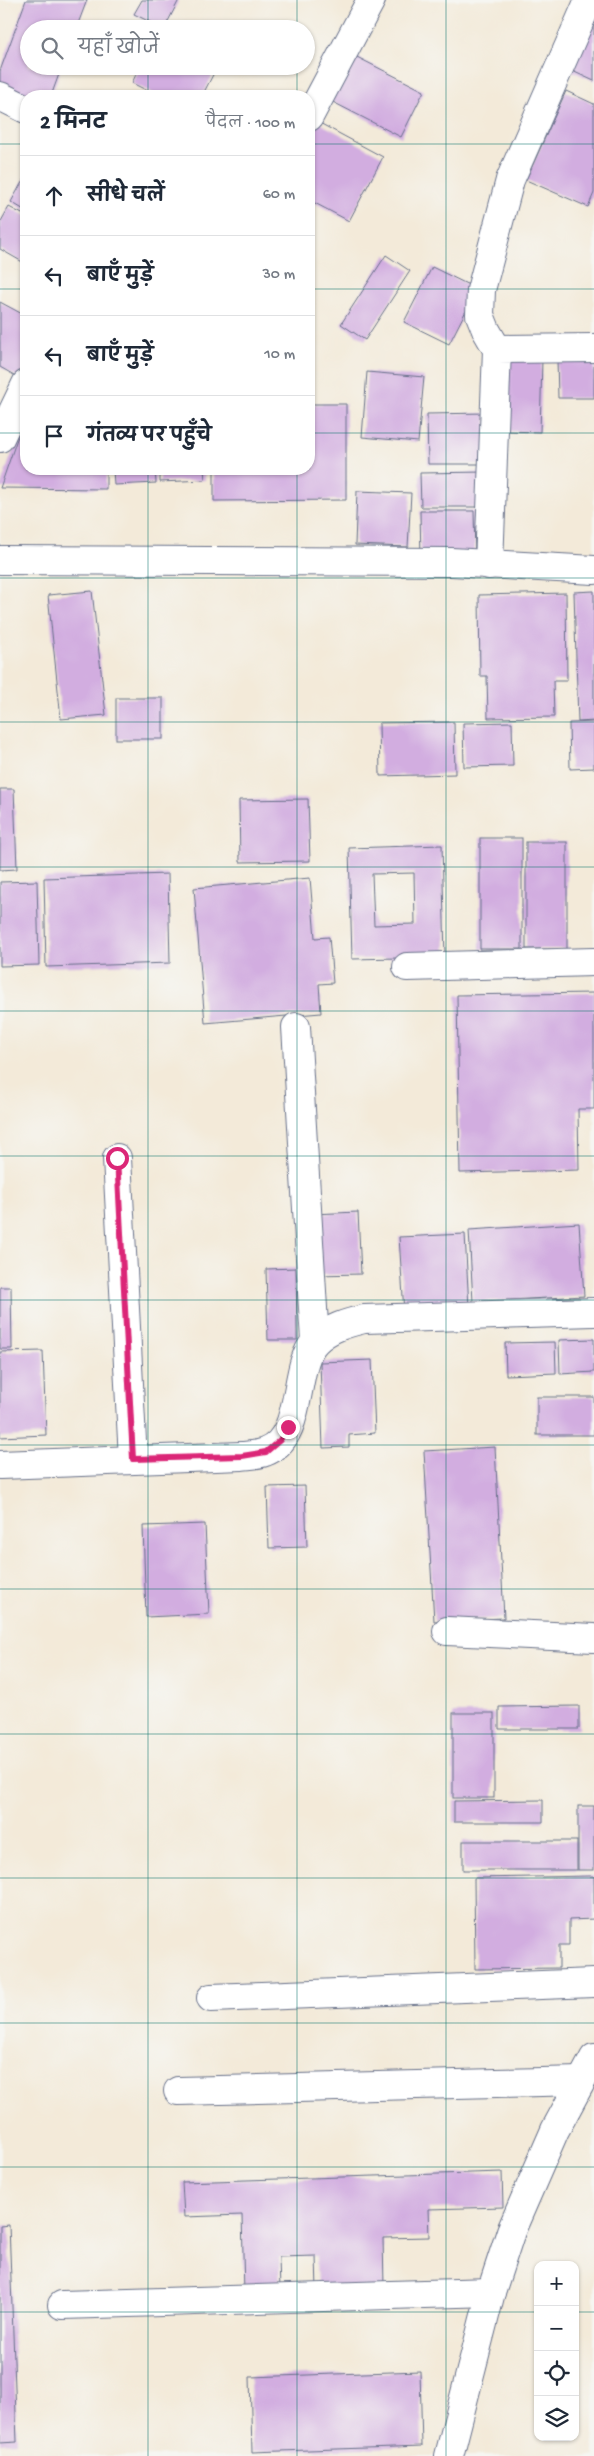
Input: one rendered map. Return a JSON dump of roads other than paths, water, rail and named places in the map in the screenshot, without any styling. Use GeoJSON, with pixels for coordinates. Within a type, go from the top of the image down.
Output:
{"type":"FeatureCollection","features":[{"type":"Feature","properties":{"kind":"street"},"geometry":{"type":"LineString","coordinates":[[315,106],[371,0]]}},
{"type":"Feature","properties":{"kind":"street"},"geometry":{"type":"LineString","coordinates":[[489,565],[497,349],[480,315],[481,290],[510,180],[589,0]]}},
{"type":"Feature","properties":{"kind":"street"},"geometry":{"type":"LineString","coordinates":[[0,96],[20,107]]}},
{"type":"Feature","properties":{"kind":"street"},"geometry":{"type":"LineString","coordinates":[[497,349],[594,348]]}},
{"type":"Feature","properties":{"kind":"street"},"geometry":{"type":"LineString","coordinates":[[0,438],[20,396]]}},
{"type":"Feature","properties":{"kind":"street"},"geometry":{"type":"LineString","coordinates":[[0,560],[282,560],[489,565],[594,570]]}},
{"type":"Feature","properties":{"kind":"street"},"geometry":{"type":"LineString","coordinates":[[407,967],[594,962]]}},
{"type":"Feature","properties":{"kind":"street"},"geometry":{"type":"LineString","coordinates":[[0,1464],[242,1456],[266,1452],[280,1440],[296,1410],[304,1363],[315,1341],[296,1027]]}},
{"type":"Feature","properties":{"kind":"street"},"geometry":{"type":"LineString","coordinates":[[117,1158],[133,1459]]}},
{"type":"Feature","properties":{"kind":"street"},"geometry":{"type":"LineString","coordinates":[[315,1341],[341,1324],[364,1319],[594,1312]]}},
{"type":"Feature","properties":{"kind":"street"},"geometry":{"type":"LineString","coordinates":[[447,1631],[594,1638]]}},
{"type":"Feature","properties":{"kind":"street"},"geometry":{"type":"LineString","coordinates":[[211,1998],[594,1983]]}},
{"type":"Feature","properties":{"kind":"street"},"geometry":{"type":"LineString","coordinates":[[178,2091],[588,2069]]}},
{"type":"Feature","properties":{"kind":"street"},"geometry":{"type":"LineString","coordinates":[[449,2456],[492,2292],[511,2231],[555,2130],[588,2069]]}},
{"type":"Feature","properties":{"kind":"street"},"geometry":{"type":"LineString","coordinates":[[62,2304],[492,2292]]}}]}
